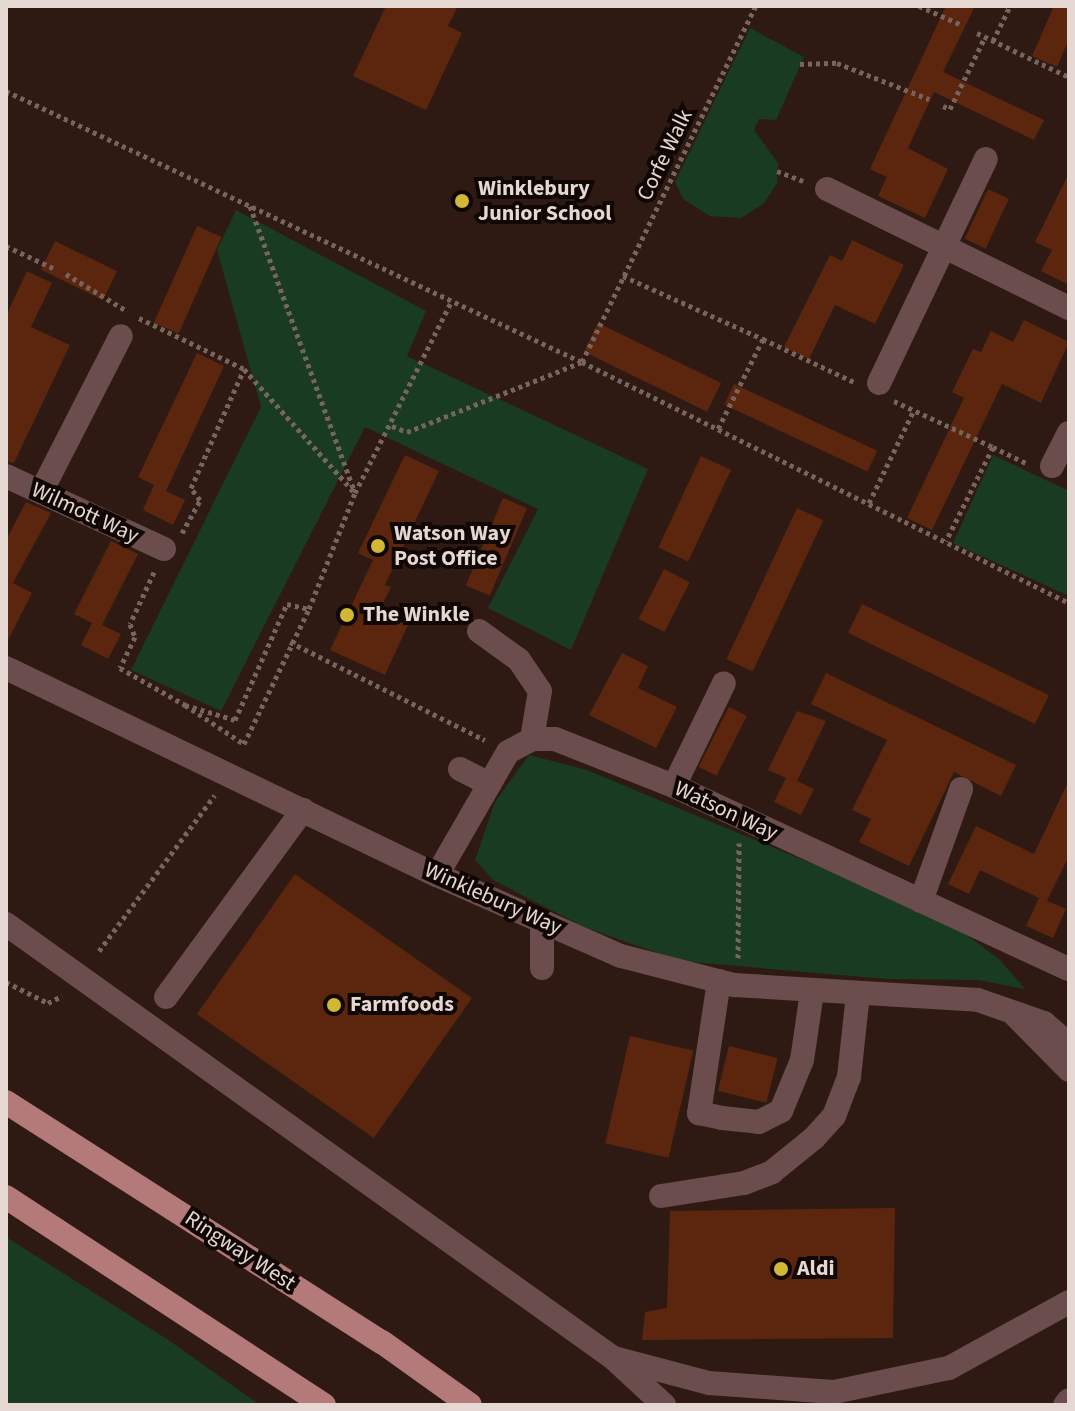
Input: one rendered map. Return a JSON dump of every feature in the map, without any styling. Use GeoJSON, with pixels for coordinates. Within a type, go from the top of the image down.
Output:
{"type":"FeatureCollection","features":[{"type":"Feature","properties":{"kind":"main road","name":"Ringway West"},"geometry":{"type":"LineString","coordinates":[[6,1102],[382,1342],[470,1405]]}},
{"type":"Feature","properties":{"kind":"main road"},"geometry":{"type":"LineString","coordinates":[[6,1197],[324,1405]]}},
{"type":"Feature","properties":{"kind":"street"},"geometry":{"type":"LineString","coordinates":[[876,389],[986,159]]}},
{"type":"Feature","properties":{"kind":"street"},"geometry":{"type":"LineString","coordinates":[[827,189],[1069,308]]}},
{"type":"Feature","properties":{"kind":"street"},"geometry":{"type":"LineString","coordinates":[[41,492],[121,336]]}},
{"type":"Feature","properties":{"kind":"street"},"geometry":{"type":"LineString","coordinates":[[1052,466],[1069,433]]}},
{"type":"Feature","properties":{"kind":"street","name":"Wilmott Way"},"geometry":{"type":"LineString","coordinates":[[6,476],[173,543]]}},
{"type":"Feature","properties":{"kind":"street"},"geometry":{"type":"LineString","coordinates":[[437,875],[508,752],[532,739],[540,691],[519,660],[479,631]]}},
{"type":"Feature","properties":{"kind":"street","name":"Winklebury Way"},"geometry":{"type":"LineString","coordinates":[[6,668],[437,875],[621,956],[719,981],[812,992],[978,1000],[1044,1023],[1069,1045]]}},
{"type":"Feature","properties":{"kind":"street"},"geometry":{"type":"LineString","coordinates":[[674,786],[724,683]]}},
{"type":"Feature","properties":{"kind":"street","name":"Watson Way"},"geometry":{"type":"LineString","coordinates":[[532,739],[555,739],[674,786],[1069,969]]}},
{"type":"Feature","properties":{"kind":"street"},"geometry":{"type":"LineString","coordinates":[[460,769],[489,784]]}},
{"type":"Feature","properties":{"kind":"street"},"geometry":{"type":"LineString","coordinates":[[921,901],[961,789]]}},
{"type":"Feature","properties":{"kind":"street"},"geometry":{"type":"LineString","coordinates":[[166,997],[303,810]]}},
{"type":"Feature","properties":{"kind":"street"},"geometry":{"type":"LineString","coordinates":[[542,921],[542,968]]}},
{"type":"Feature","properties":{"kind":"street"},"geometry":{"type":"LineString","coordinates":[[9,925],[612,1357],[664,1405]]}},
{"type":"Feature","properties":{"kind":"street"},"geometry":{"type":"LineString","coordinates":[[719,981],[699,1113],[722,1118],[759,1122],[781,1111],[802,1060],[812,992]]}},
{"type":"Feature","properties":{"kind":"street"},"geometry":{"type":"LineString","coordinates":[[661,1196],[744,1183],[772,1172],[814,1138],[834,1116],[849,1077],[858,994]]}},
{"type":"Feature","properties":{"kind":"street","name":"Winklebury Way"},"geometry":{"type":"LineString","coordinates":[[1013,1013],[1069,1070]]}},
{"type":"Feature","properties":{"kind":"street"},"geometry":{"type":"LineString","coordinates":[[612,1357],[709,1383],[834,1392],[949,1368],[1069,1302]]}},
{"type":"Feature","properties":{"kind":"street"},"geometry":{"type":"LineString","coordinates":[[1065,1405],[1069,1400]]}},
{"type":"Feature","properties":{"kind":"path","name":"Corfe Walk"},"geometry":{"type":"LineString","coordinates":[[582,362],[756,6]]}},
{"type":"Feature","properties":{"kind":"path"},"geometry":{"type":"LineString","coordinates":[[919,6],[962,25]]}},
{"type":"Feature","properties":{"kind":"path"},"geometry":{"type":"LineString","coordinates":[[993,41],[1010,6]]}},
{"type":"Feature","properties":{"kind":"path"},"geometry":{"type":"LineString","coordinates":[[977,33],[1069,77]]}},
{"type":"Feature","properties":{"kind":"path"},"geometry":{"type":"LineString","coordinates":[[943,106],[950,109],[985,37]]}},
{"type":"Feature","properties":{"kind":"path"},"geometry":{"type":"LineString","coordinates":[[800,64],[837,63],[929,99]]}},
{"type":"Feature","properties":{"kind":"path"},"geometry":{"type":"LineString","coordinates":[[6,91],[450,304],[582,362],[1069,603]]}},
{"type":"Feature","properties":{"kind":"path"},"geometry":{"type":"LineString","coordinates":[[249,205],[355,493]]}},
{"type":"Feature","properties":{"kind":"path"},"geometry":{"type":"LineString","coordinates":[[6,246],[53,268]]}},
{"type":"Feature","properties":{"kind":"path"},"geometry":{"type":"LineString","coordinates":[[66,274],[131,314],[244,369],[355,493]]}},
{"type":"Feature","properties":{"kind":"path"},"geometry":{"type":"LineString","coordinates":[[623,276],[876,389],[993,447],[946,541]]}},
{"type":"Feature","properties":{"kind":"path"},"geometry":{"type":"LineString","coordinates":[[244,369],[191,488],[200,500],[130,624],[135,637],[120,668],[185,705],[244,744],[290,642],[309,609],[355,493],[392,426],[450,304]]}},
{"type":"Feature","properties":{"kind":"path"},"geometry":{"type":"LineString","coordinates":[[718,429],[763,339]]}},
{"type":"Feature","properties":{"kind":"path"},"geometry":{"type":"LineString","coordinates":[[392,426],[407,432],[582,362]]}},
{"type":"Feature","properties":{"kind":"path"},"geometry":{"type":"LineString","coordinates":[[869,503],[914,410]]}},
{"type":"Feature","properties":{"kind":"path"},"geometry":{"type":"LineString","coordinates":[[185,705],[235,720],[287,604],[309,609]]}},
{"type":"Feature","properties":{"kind":"path"},"geometry":{"type":"LineString","coordinates":[[290,642],[508,752]]}},
{"type":"Feature","properties":{"kind":"path"},"geometry":{"type":"LineString","coordinates":[[99,951],[219,791]]}},
{"type":"Feature","properties":{"kind":"path"},"geometry":{"type":"LineString","coordinates":[[738,958],[740,817]]}},
{"type":"Feature","properties":{"kind":"path"},"geometry":{"type":"LineString","coordinates":[[6,982],[48,1003],[70,991]]}},
{"type":"Feature","properties":{"kind":"green space"},"geometry":{"type":"Polygon","coordinates":[[[750,28],[804,57],[776,120],[759,119],[754,130],[778,163],[777,183],[764,203],[741,218],[710,216],[683,199],[675,182],[750,28]]]}},
{"type":"Feature","properties":{"kind":"green space"},"geometry":{"type":"Polygon","coordinates":[[[236,210],[426,311],[407,356],[648,469],[571,650],[488,608],[538,509],[365,427],[221,711],[131,670],[261,407],[217,250],[236,210]]]}},
{"type":"Feature","properties":{"kind":"green space"},"geometry":{"type":"Polygon","coordinates":[[[993,455],[1069,491],[1069,596],[953,543],[993,455]]]}},
{"type":"Feature","properties":{"kind":"green space"},"geometry":{"type":"Polygon","coordinates":[[[529,755],[587,770],[868,887],[921,901],[999,959],[1025,989],[979,980],[887,979],[680,961],[584,927],[493,880],[475,860],[495,802],[529,755]]]}},
{"type":"Feature","properties":{"kind":"green space"},"geometry":{"type":"Polygon","coordinates":[[[6,1237],[167,1339],[260,1405],[6,1405],[6,1237]]]}},
{"type":"Feature","properties":{"kind":"building"},"geometry":{"type":"Polygon","coordinates":[[[386,6],[458,6],[448,26],[462,33],[426,110],[353,76],[386,6]]]}},
{"type":"Feature","properties":{"kind":"building"},"geometry":{"type":"Polygon","coordinates":[[[946,6],[975,6],[943,72],[1044,120],[1034,140],[934,92],[908,148],[948,169],[925,218],[878,196],[887,177],[870,169],[946,6]]]}},
{"type":"Feature","properties":{"kind":"building"},"geometry":{"type":"Polygon","coordinates":[[[1054,6],[1069,6],[1069,39],[1057,67],[1032,56],[1054,6]]]}},
{"type":"Feature","properties":{"kind":"building"},"geometry":{"type":"Polygon","coordinates":[[[1069,173],[1069,285],[1041,271],[1052,250],[1035,242],[1069,173]]]}},
{"type":"Feature","properties":{"kind":"building"},"geometry":{"type":"Polygon","coordinates":[[[988,189],[1009,199],[986,249],[965,239],[988,189]]]}},
{"type":"Feature","properties":{"kind":"building"},"geometry":{"type":"Polygon","coordinates":[[[197,226],[222,237],[179,334],[154,323],[197,226]]]}},
{"type":"Feature","properties":{"kind":"building"},"geometry":{"type":"Polygon","coordinates":[[[852,240],[904,265],[875,324],[835,305],[809,359],[784,347],[830,255],[842,261],[852,240]]]}},
{"type":"Feature","properties":{"kind":"building"},"geometry":{"type":"Polygon","coordinates":[[[55,241],[117,271],[103,300],[41,270],[55,241]]]}},
{"type":"Feature","properties":{"kind":"building"},"geometry":{"type":"Polygon","coordinates":[[[27,271],[52,283],[31,327],[70,345],[14,463],[6,461],[6,316],[27,271]]]}},
{"type":"Feature","properties":{"kind":"building"},"geometry":{"type":"Polygon","coordinates":[[[1024,320],[1069,342],[1041,403],[1002,384],[932,530],[907,518],[964,398],[952,392],[973,349],[981,352],[991,331],[1013,342],[1024,320]]]}},
{"type":"Feature","properties":{"kind":"building"},"geometry":{"type":"Polygon","coordinates":[[[598,323],[721,383],[707,412],[584,352],[598,323]]]}},
{"type":"Feature","properties":{"kind":"building"},"geometry":{"type":"Polygon","coordinates":[[[197,353],[224,366],[166,491],[185,500],[173,525],[143,510],[154,485],[138,477],[197,353]]]}},
{"type":"Feature","properties":{"kind":"building"},"geometry":{"type":"Polygon","coordinates":[[[734,384],[877,451],[867,472],[724,405],[734,384]]]}},
{"type":"Feature","properties":{"kind":"building"},"geometry":{"type":"Polygon","coordinates":[[[405,455],[439,471],[385,585],[391,587],[379,611],[408,625],[385,675],[330,650],[373,560],[358,553],[405,455]]]}},
{"type":"Feature","properties":{"kind":"building"},"geometry":{"type":"Polygon","coordinates":[[[701,456],[731,470],[688,561],[658,548],[701,456]]]}},
{"type":"Feature","properties":{"kind":"building"},"geometry":{"type":"Polygon","coordinates":[[[503,498],[527,508],[490,596],[466,585],[503,498]]]}},
{"type":"Feature","properties":{"kind":"building"},"geometry":{"type":"Polygon","coordinates":[[[26,502],[51,513],[13,583],[32,593],[6,644],[6,540],[26,502]]]}},
{"type":"Feature","properties":{"kind":"building"},"geometry":{"type":"Polygon","coordinates":[[[797,508],[823,520],[753,672],[726,659],[797,508]]]}},
{"type":"Feature","properties":{"kind":"building"},"geometry":{"type":"Polygon","coordinates":[[[111,541],[138,554],[102,625],[121,634],[108,659],[81,645],[92,623],[74,614],[111,541]]]}},
{"type":"Feature","properties":{"kind":"building"},"geometry":{"type":"Polygon","coordinates":[[[664,569],[690,582],[664,632],[639,619],[664,569]]]}},
{"type":"Feature","properties":{"kind":"building"},"geometry":{"type":"Polygon","coordinates":[[[862,604],[1049,695],[1035,724],[848,633],[862,604]]]}},
{"type":"Feature","properties":{"kind":"building"},"geometry":{"type":"Polygon","coordinates":[[[622,653],[648,666],[638,688],[677,707],[656,748],[589,715],[622,653]]]}},
{"type":"Feature","properties":{"kind":"building"},"geometry":{"type":"Polygon","coordinates":[[[826,673],[1016,765],[1001,796],[954,772],[909,866],[859,842],[871,819],[852,810],[887,740],[811,704],[826,673]]]}},
{"type":"Feature","properties":{"kind":"building"},"geometry":{"type":"Polygon","coordinates":[[[729,707],[747,716],[716,776],[699,767],[729,707]]]}},
{"type":"Feature","properties":{"kind":"building"},"geometry":{"type":"Polygon","coordinates":[[[797,711],[826,721],[797,781],[814,789],[801,815],[774,802],[786,778],[768,770],[797,711]]]}},
{"type":"Feature","properties":{"kind":"building"},"geometry":{"type":"Polygon","coordinates":[[[1069,780],[1069,856],[1047,901],[1066,909],[1053,938],[1026,926],[1039,898],[980,870],[969,894],[948,884],[976,826],[1034,854],[1069,780]]]}},
{"type":"Feature","properties":{"kind":"building","name":"Farmfoods"},"geometry":{"type":"Polygon","coordinates":[[[295,874],[472,998],[374,1138],[197,1014],[295,874]]]}},
{"type":"Feature","properties":{"kind":"building"},"geometry":{"type":"Polygon","coordinates":[[[630,1036],[693,1051],[669,1158],[605,1143],[630,1036]]]}},
{"type":"Feature","properties":{"kind":"building"},"geometry":{"type":"Polygon","coordinates":[[[729,1046],[778,1058],[766,1103],[718,1091],[729,1046]]]}},
{"type":"Feature","properties":{"kind":"building","name":"Aldi"},"geometry":{"type":"Polygon","coordinates":[[[895,1208],[893,1338],[642,1340],[645,1312],[667,1308],[670,1211],[895,1208]]]}},
{"type":"Feature","properties":{"kind":"place","name":"Winklebury Junior School"},"geometry":{"type":"Point","coordinates":[462,201]}},
{"type":"Feature","properties":{"kind":"place","name":"Watson Way Post Office"},"geometry":{"type":"Point","coordinates":[378,546]}},
{"type":"Feature","properties":{"kind":"place","name":"The Winkle"},"geometry":{"type":"Point","coordinates":[347,615]}},
{"type":"Feature","properties":{"kind":"place","name":"Farmfoods"},"geometry":{"type":"Point","coordinates":[334,1005]}},
{"type":"Feature","properties":{"kind":"place","name":"Aldi"},"geometry":{"type":"Point","coordinates":[781,1269]}}]}
